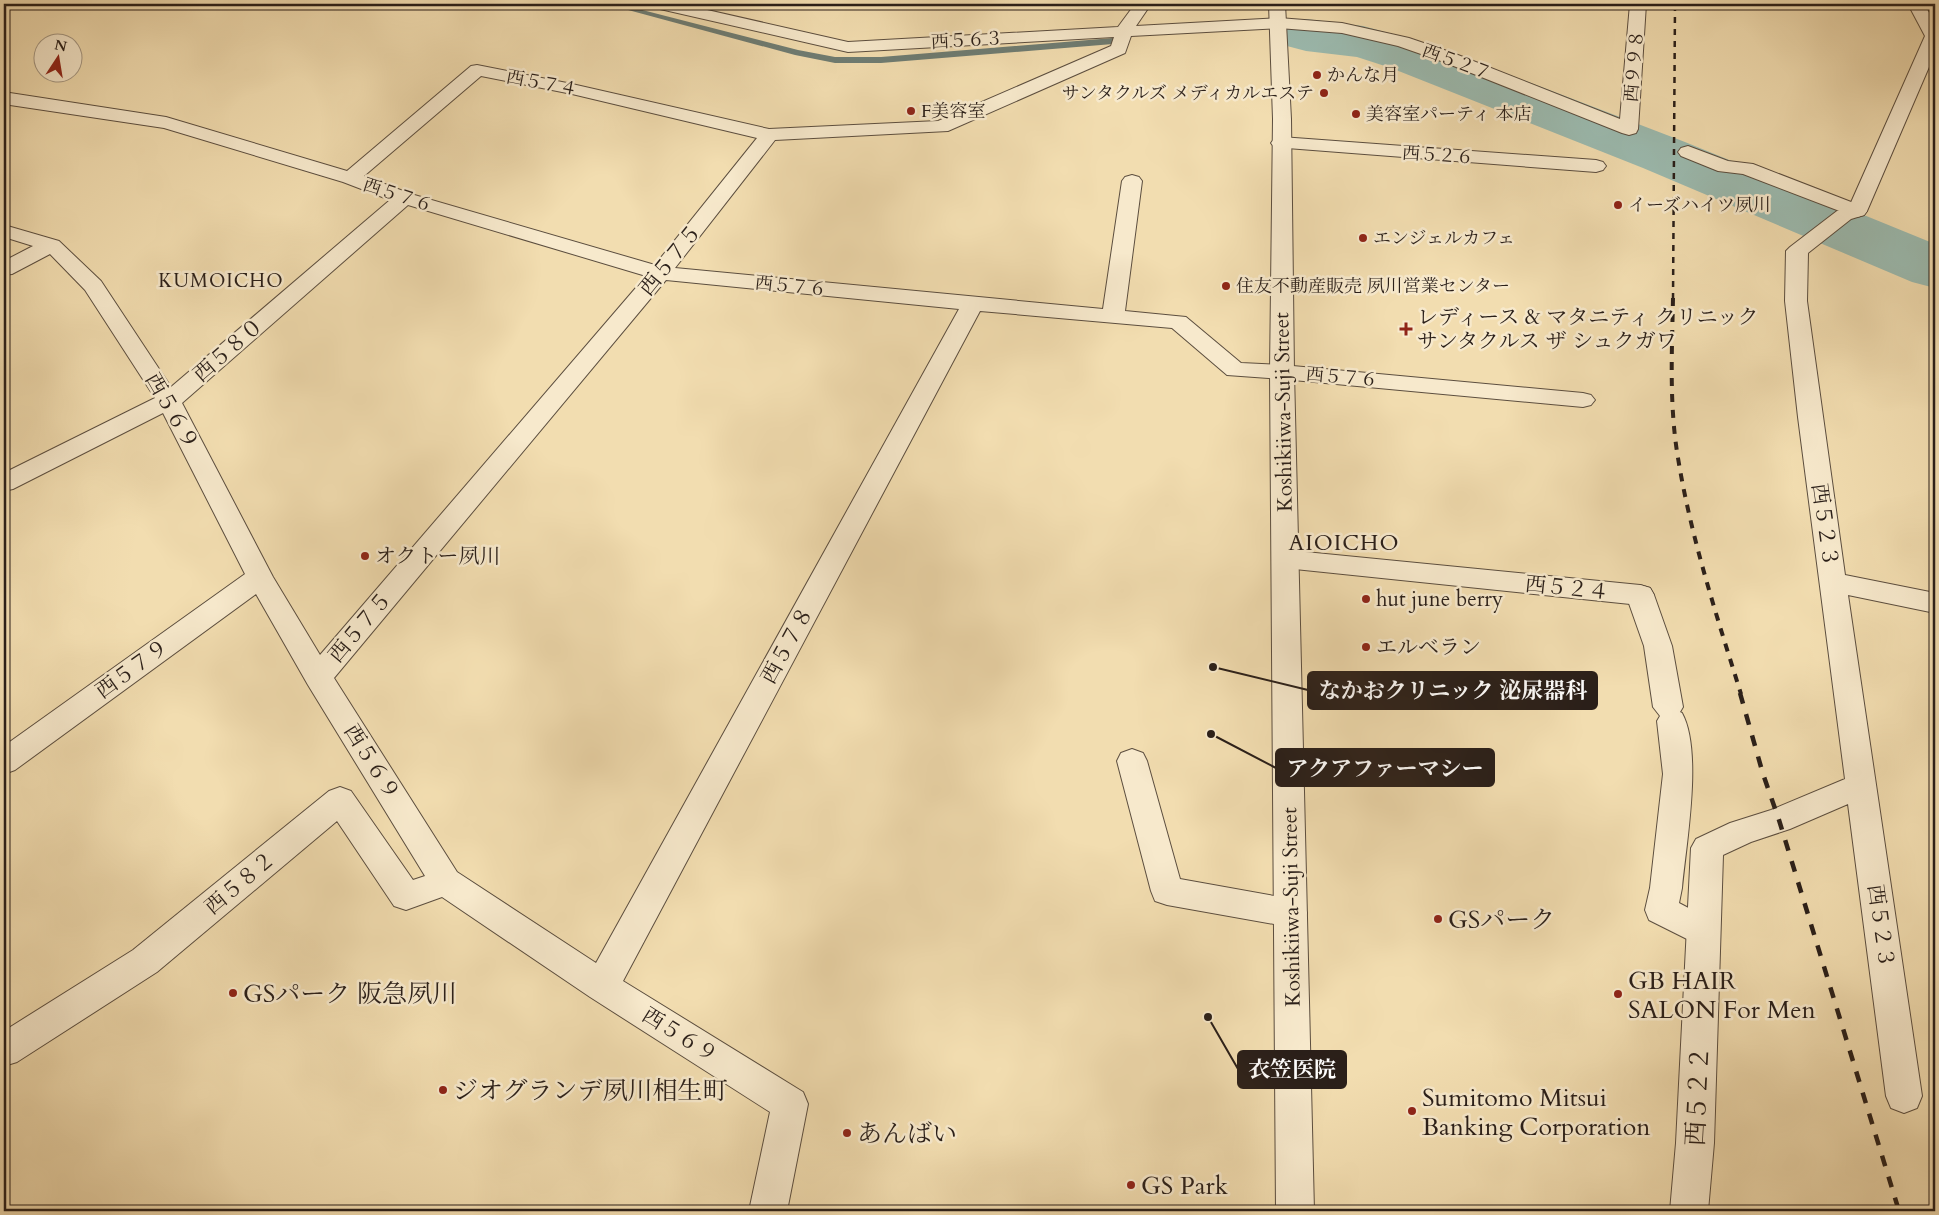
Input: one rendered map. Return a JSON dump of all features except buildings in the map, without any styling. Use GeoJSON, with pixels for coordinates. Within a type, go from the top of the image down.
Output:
{"type":"FeatureCollection","features":[{"type":"Feature","properties":{"kind":"street","name":"西５６３"},"geometry":{"type":"LineString","coordinates":[[664,4],[848,47],[1124,31],[1279,33]]}},
{"type":"Feature","properties":{"kind":"street"},"geometry":{"type":"LineString","coordinates":[[769,135],[942,127],[1119,49],[1124,31],[1143,4]]}},
{"type":"Feature","properties":{"kind":"street","name":"Koshikiiwa-Suji Street"},"geometry":{"type":"LineString","coordinates":[[1277,4],[1282,119],[1282,372],[1296,1211]]}},
{"type":"Feature","properties":{"kind":"street","name":"西９９８"},"geometry":{"type":"LineString","coordinates":[[1628,129],[1638,4]]}},
{"type":"Feature","properties":{"kind":"street","name":"西５２３"},"geometry":{"type":"LineString","coordinates":[[1904,1096],[1810,417],[1796,302],[1797,251],[1843,218],[1934,36],[1916,4]]}},
{"type":"Feature","properties":{"kind":"street","name":"西５２７"},"geometry":{"type":"LineString","coordinates":[[1279,33],[1342,28],[1403,42],[1447,57],[1628,129]]}},
{"type":"Feature","properties":{"kind":"street","name":"西５７４"},"geometry":{"type":"LineString","coordinates":[[350,178],[477,70],[572,89],[769,135]]}},
{"type":"Feature","properties":{"kind":"street","name":"西５７６"},"geometry":{"type":"LineString","coordinates":[[4,100],[10,99],[166,123],[350,178],[404,198],[660,273],[1178,322],[1235,370],[1282,372],[1583,400]]}},
{"type":"Feature","properties":{"kind":"street","name":"西５７５"},"geometry":{"type":"LineString","coordinates":[[318,677],[660,273],[769,135]]}},
{"type":"Feature","properties":{"kind":"street","name":"西５２６"},"geometry":{"type":"LineString","coordinates":[[1281,143],[1596,166]]}},
{"type":"Feature","properties":{"kind":"street"},"geometry":{"type":"LineString","coordinates":[[1688,152],[1726,166],[1746,168],[1843,218]]}},
{"type":"Feature","properties":{"kind":"street"},"geometry":{"type":"LineString","coordinates":[[1114,316],[1132,181]]}},
{"type":"Feature","properties":{"kind":"street","name":"西５８０"},"geometry":{"type":"LineString","coordinates":[[4,483],[169,401],[404,198]]}},
{"type":"Feature","properties":{"kind":"street","name":"西５６９"},"geometry":{"type":"LineString","coordinates":[[4,231],[52,245],[93,286],[169,401],[260,577],[318,677],[446,882],[602,986],[790,1104],[768,1211]]}},
{"type":"Feature","properties":{"kind":"street"},"geometry":{"type":"LineString","coordinates":[[4,269],[52,245]]}},
{"type":"Feature","properties":{"kind":"street","name":"西５７８"},"geometry":{"type":"LineString","coordinates":[[602,986],[973,304]]}},
{"type":"Feature","properties":{"kind":"street","name":"西５２４"},"geometry":{"type":"LineString","coordinates":[[1285,559],[1640,595],[1658,646],[1678,774],[1666,888],[1661,910],[1704,932]]}},
{"type":"Feature","properties":{"kind":"street","name":"西５７９"},"geometry":{"type":"LineString","coordinates":[[4,762],[260,577]]}},
{"type":"Feature","properties":{"kind":"street"},"geometry":{"type":"LineString","coordinates":[[1834,582],[1935,603]]}},
{"type":"Feature","properties":{"kind":"street"},"geometry":{"type":"LineString","coordinates":[[1132,762],[1167,891],[1291,913]]}},
{"type":"Feature","properties":{"kind":"street","name":"西５２２"},"geometry":{"type":"LineString","coordinates":[[1689,1211],[1695,1143],[1707,848],[1741,832],[1779,820],[1862,785]]}},
{"type":"Feature","properties":{"kind":"street","name":"西５８２"},"geometry":{"type":"LineString","coordinates":[[4,1050],[145,961],[340,800],[406,896],[446,882]]}},
{"type":"Feature","properties":{"kind":"waterway"},"geometry":{"type":"LineString","coordinates":[[610,4],[798,53],[835,60],[881,60],[1113,41]]}},
{"type":"Feature","properties":{"kind":"waterway"},"geometry":{"type":"LineString","coordinates":[[1306,35],[1363,42],[1410,56],[1664,155],[1935,268]]}},
{"type":"Feature","properties":{"kind":"railway"},"geometry":{"type":"LineString","coordinates":[[1673,299],[1675,4]]}},
{"type":"Feature","properties":{"kind":"railway"},"geometry":{"type":"LineString","coordinates":[[1673,298],[1673,418],[1683,488],[1697,548],[1741,694]]}},
{"type":"Feature","properties":{"kind":"railway"},"geometry":{"type":"LineString","coordinates":[[1740,693],[1763,774],[1779,820],[1899,1211]]}},
{"type":"Feature","properties":{"kind":"place","name":"かんな月"},"geometry":{"type":"Point","coordinates":[1317,75]}},
{"type":"Feature","properties":{"kind":"place","name":"サンタクルズ メディカルエステ"},"geometry":{"type":"Point","coordinates":[1324,93]}},
{"type":"Feature","properties":{"kind":"place","name":"F美容室"},"geometry":{"type":"Point","coordinates":[911,111]}},
{"type":"Feature","properties":{"kind":"place","name":"美容室パーティ 本店"},"geometry":{"type":"Point","coordinates":[1356,114]}},
{"type":"Feature","properties":{"kind":"place","name":"イーズハイツ夙川"},"geometry":{"type":"Point","coordinates":[1618,205]}},
{"type":"Feature","properties":{"kind":"place","name":"エンジェルカフェ"},"geometry":{"type":"Point","coordinates":[1363,238]}},
{"type":"Feature","properties":{"kind":"place","name":"住友不動産販売 夙川営業センター"},"geometry":{"type":"Point","coordinates":[1226,286]}},
{"type":"Feature","properties":{"kind":"place","name":"レディース & マタニティ クリニック サンタクルス ザ シュクガワ"},"geometry":{"type":"Point","coordinates":[1406,329]}},
{"type":"Feature","properties":{"kind":"place","name":"オクトー夙川"},"geometry":{"type":"Point","coordinates":[365,556]}},
{"type":"Feature","properties":{"kind":"place","name":"hut june berry"},"geometry":{"type":"Point","coordinates":[1366,599]}},
{"type":"Feature","properties":{"kind":"place","name":"エルベラン"},"geometry":{"type":"Point","coordinates":[1366,647]}},
{"type":"Feature","properties":{"kind":"place","name":"なかおクリニック 泌尿器科"},"geometry":{"type":"Point","coordinates":[1213,667]}},
{"type":"Feature","properties":{"kind":"place","name":"アクアファーマシー"},"geometry":{"type":"Point","coordinates":[1211,734]}},
{"type":"Feature","properties":{"kind":"place","name":"GSパーク"},"geometry":{"type":"Point","coordinates":[1438,919]}},
{"type":"Feature","properties":{"kind":"place","name":"GSパーク 阪急夙川"},"geometry":{"type":"Point","coordinates":[233,993]}},
{"type":"Feature","properties":{"kind":"place","name":"GB HAIR SALON For Men"},"geometry":{"type":"Point","coordinates":[1618,994]}},
{"type":"Feature","properties":{"kind":"place","name":"衣笠医院"},"geometry":{"type":"Point","coordinates":[1208,1017]}},
{"type":"Feature","properties":{"kind":"place","name":"ジオグランデ夙川相生町"},"geometry":{"type":"Point","coordinates":[443,1090]}},
{"type":"Feature","properties":{"kind":"place","name":"Sumitomo Mitsui Banking Corporation"},"geometry":{"type":"Point","coordinates":[1412,1111]}},
{"type":"Feature","properties":{"kind":"place","name":"あんばい"},"geometry":{"type":"Point","coordinates":[847,1133]}},
{"type":"Feature","properties":{"kind":"place","name":"GS Park"},"geometry":{"type":"Point","coordinates":[1131,1185]}},
{"type":"Feature","properties":{"kind":"district","name":"KUMOICHO"},"geometry":{"type":"Point","coordinates":[221,280]}},
{"type":"Feature","properties":{"kind":"district","name":"AIOICHO"},"geometry":{"type":"Point","coordinates":[1344,542]}}]}
